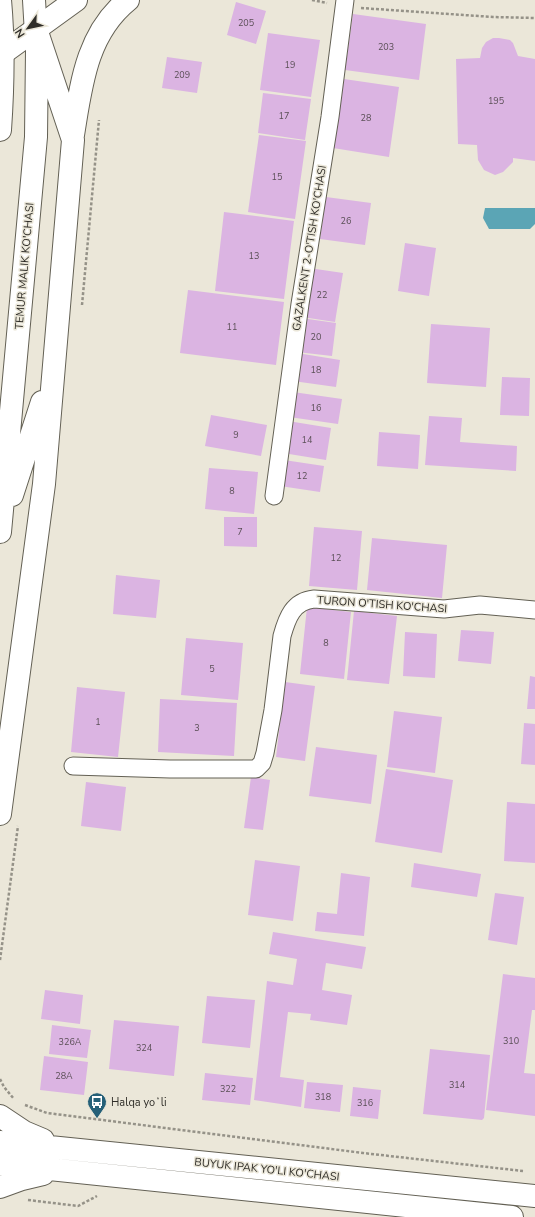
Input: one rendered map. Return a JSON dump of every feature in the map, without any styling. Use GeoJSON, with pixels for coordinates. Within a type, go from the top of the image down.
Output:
{"type":"FeatureCollection","features":[{"type":"Feature","properties":{"kind":"main road"},"geometry":{"type":"LineString","coordinates":[[0,0],[2,92],[0,130]]}},
{"type":"Feature","properties":{"kind":"main road","name":"TEMUR MALIK KO'CHASI"},"geometry":{"type":"LineString","coordinates":[[0,533],[36,137],[37,94],[34,0]]}},
{"type":"Feature","properties":{"kind":"main road"},"geometry":{"type":"LineString","coordinates":[[1,53],[76,0]]}},
{"type":"Feature","properties":{"kind":"main road"},"geometry":{"type":"LineString","coordinates":[[0,814],[44,484],[73,140],[81,84],[90,53],[97,37],[107,22],[128,0]]}},
{"type":"Feature","properties":{"kind":"main road"},"geometry":{"type":"LineString","coordinates":[[36,29],[73,140]]}},
{"type":"Feature","properties":{"kind":"main road"},"geometry":{"type":"LineString","coordinates":[[0,533],[54,363]]}},
{"type":"Feature","properties":{"kind":"main road"},"geometry":{"type":"LineString","coordinates":[[5,1109],[13,1126],[31,1136],[67,1149]]}},
{"type":"Feature","properties":{"kind":"main road","name":"BUYUK IPAK YO'LI KO'CHASI"},"geometry":{"type":"LineString","coordinates":[[0,1142],[535,1196]]}},
{"type":"Feature","properties":{"kind":"main road","name":"BUYUK IPAK YO'LI KO'CHASI"},"geometry":{"type":"LineString","coordinates":[[0,1164],[512,1217]]}},
{"type":"Feature","properties":{"kind":"main road"},"geometry":{"type":"LineString","coordinates":[[0,1187],[31,1176],[67,1171]]}},
{"type":"Feature","properties":{"kind":"street","name":"GAZALKENT 2-O'TISH KO'CHASI"},"geometry":{"type":"LineString","coordinates":[[274,496],[300,304],[330,117],[345,3]]}},
{"type":"Feature","properties":{"kind":"street","name":"TURON O'TISH KO'CHASI"},"geometry":{"type":"LineString","coordinates":[[73,766],[170,769],[256,769],[262,763],[265,753],[273,710],[282,636],[285,626],[293,609],[300,603],[308,600],[314,599],[444,609],[480,605],[535,610]]}},
{"type":"Feature","properties":{"kind":"path"},"geometry":{"type":"LineString","coordinates":[[312,0],[493,17],[535,18]]}},
{"type":"Feature","properties":{"kind":"path"},"geometry":{"type":"LineString","coordinates":[[0,1079],[4,1087],[15,1099],[26,1106],[47,1113],[527,1172]]}},
{"type":"Feature","properties":{"kind":"path"},"geometry":{"type":"LineString","coordinates":[[5,1109],[15,1099]]}},
{"type":"Feature","properties":{"kind":"water"},"geometry":{"type":"Polygon","coordinates":[[[485,208],[535,208],[535,224],[530,229],[489,229],[483,218],[485,208]]]}},
{"type":"Feature","properties":{"kind":"building"},"geometry":{"type":"Polygon","coordinates":[[[236,2],[266,11],[256,44],[227,35],[236,2]]]}},
{"type":"Feature","properties":{"kind":"building"},"geometry":{"type":"Polygon","coordinates":[[[353,14],[426,24],[419,80],[345,70],[353,14]]]}},
{"type":"Feature","properties":{"kind":"building"},"geometry":{"type":"Polygon","coordinates":[[[268,33],[320,40],[311,97],[260,90],[268,33]]]}},
{"type":"Feature","properties":{"kind":"building"},"geometry":{"type":"Polygon","coordinates":[[[493,38],[510,40],[513,43],[518,56],[535,59],[535,161],[513,158],[513,162],[503,172],[495,175],[484,170],[478,160],[477,145],[458,144],[456,59],[480,58],[482,48],[486,42],[493,38]]]}},
{"type":"Feature","properties":{"kind":"building"},"geometry":{"type":"Polygon","coordinates":[[[167,57],[202,62],[197,93],[162,88],[167,57]]]}},
{"type":"Feature","properties":{"kind":"building"},"geometry":{"type":"Polygon","coordinates":[[[344,79],[399,87],[389,157],[333,148],[344,79]]]}},
{"type":"Feature","properties":{"kind":"building"},"geometry":{"type":"Polygon","coordinates":[[[263,93],[311,99],[305,140],[258,133],[263,93]]]}},
{"type":"Feature","properties":{"kind":"building"},"geometry":{"type":"Polygon","coordinates":[[[259,135],[306,141],[295,219],[248,212],[259,135]]]}},
{"type":"Feature","properties":{"kind":"building"},"geometry":{"type":"Polygon","coordinates":[[[326,197],[371,203],[365,245],[320,239],[326,197]]]}},
{"type":"Feature","properties":{"kind":"building"},"geometry":{"type":"Polygon","coordinates":[[[224,212],[294,221],[284,299],[215,291],[224,212]]]}},
{"type":"Feature","properties":{"kind":"building"},"geometry":{"type":"Polygon","coordinates":[[[405,243],[436,248],[429,296],[398,291],[405,243]]]}},
{"type":"Feature","properties":{"kind":"building"},"geometry":{"type":"Polygon","coordinates":[[[309,268],[343,273],[335,322],[302,317],[309,268]]]}},
{"type":"Feature","properties":{"kind":"building"},"geometry":{"type":"Polygon","coordinates":[[[188,290],[284,302],[276,365],[180,353],[188,290]]]}},
{"type":"Feature","properties":{"kind":"building"},"geometry":{"type":"Polygon","coordinates":[[[301,318],[336,323],[332,356],[297,352],[301,318]]]}},
{"type":"Feature","properties":{"kind":"building"},"geometry":{"type":"Polygon","coordinates":[[[431,324],[490,328],[486,387],[427,383],[431,324]]]}},
{"type":"Feature","properties":{"kind":"building"},"geometry":{"type":"Polygon","coordinates":[[[297,353],[340,360],[336,387],[293,381],[297,353]]]}},
{"type":"Feature","properties":{"kind":"building"},"geometry":{"type":"Polygon","coordinates":[[[502,377],[530,378],[529,416],[500,415],[502,377]]]}},
{"type":"Feature","properties":{"kind":"building"},"geometry":{"type":"Polygon","coordinates":[[[293,392],[342,399],[338,424],[289,417],[293,392]]]}},
{"type":"Feature","properties":{"kind":"building"},"geometry":{"type":"Polygon","coordinates":[[[211,415],[267,425],[261,456],[205,446],[211,415]]]}},
{"type":"Feature","properties":{"kind":"building"},"geometry":{"type":"Polygon","coordinates":[[[429,416],[462,418],[460,442],[517,446],[516,471],[425,465],[429,416]]]}},
{"type":"Feature","properties":{"kind":"building"},"geometry":{"type":"Polygon","coordinates":[[[288,421],[331,428],[326,460],[283,453],[288,421]]]}},
{"type":"Feature","properties":{"kind":"building"},"geometry":{"type":"Polygon","coordinates":[[[379,432],[420,435],[418,469],[377,466],[379,432]]]}},
{"type":"Feature","properties":{"kind":"building"},"geometry":{"type":"Polygon","coordinates":[[[284,460],[324,466],[320,492],[280,486],[284,460]]]}},
{"type":"Feature","properties":{"kind":"building"},"geometry":{"type":"Polygon","coordinates":[[[209,468],[258,472],[254,514],[205,509],[209,468]]]}},
{"type":"Feature","properties":{"kind":"building"},"geometry":{"type":"Polygon","coordinates":[[[224,517],[257,517],[257,547],[224,546],[224,517]]]}},
{"type":"Feature","properties":{"kind":"building"},"geometry":{"type":"Polygon","coordinates":[[[314,527],[362,531],[357,590],[309,586],[314,527]]]}},
{"type":"Feature","properties":{"kind":"building"},"geometry":{"type":"Polygon","coordinates":[[[372,538],[447,545],[442,598],[367,590],[372,538]]]}},
{"type":"Feature","properties":{"kind":"building"},"geometry":{"type":"Polygon","coordinates":[[[116,575],[160,580],[156,618],[113,614],[116,575]]]}},
{"type":"Feature","properties":{"kind":"building"},"geometry":{"type":"Polygon","coordinates":[[[307,607],[351,612],[344,679],[300,674],[307,607]]]}},
{"type":"Feature","properties":{"kind":"building"},"geometry":{"type":"Polygon","coordinates":[[[354,611],[397,616],[389,684],[347,680],[354,611]]]}},
{"type":"Feature","properties":{"kind":"building"},"geometry":{"type":"Polygon","coordinates":[[[461,630],[494,632],[491,664],[458,661],[461,630]]]}},
{"type":"Feature","properties":{"kind":"building"},"geometry":{"type":"Polygon","coordinates":[[[405,632],[437,634],[435,678],[403,676],[405,632]]]}},
{"type":"Feature","properties":{"kind":"building"},"geometry":{"type":"Polygon","coordinates":[[[186,638],[243,643],[238,700],[181,695],[186,638]]]}},
{"type":"Feature","properties":{"kind":"building"},"geometry":{"type":"Polygon","coordinates":[[[530,676],[535,677],[535,709],[527,709],[530,676]]]}},
{"type":"Feature","properties":{"kind":"building"},"geometry":{"type":"Polygon","coordinates":[[[285,682],[315,686],[305,761],[276,757],[285,682]]]}},
{"type":"Feature","properties":{"kind":"building"},"geometry":{"type":"Polygon","coordinates":[[[77,687],[125,692],[118,757],[71,752],[77,687]]]}},
{"type":"Feature","properties":{"kind":"building"},"geometry":{"type":"Polygon","coordinates":[[[160,699],[237,703],[234,756],[158,752],[160,699]]]}},
{"type":"Feature","properties":{"kind":"building"},"geometry":{"type":"Polygon","coordinates":[[[394,711],[442,717],[435,773],[387,767],[394,711]]]}},
{"type":"Feature","properties":{"kind":"building"},"geometry":{"type":"Polygon","coordinates":[[[524,723],[535,724],[535,765],[521,764],[524,723]]]}},
{"type":"Feature","properties":{"kind":"building"},"geometry":{"type":"Polygon","coordinates":[[[316,747],[377,755],[371,804],[309,796],[316,747]]]}},
{"type":"Feature","properties":{"kind":"building"},"geometry":{"type":"Polygon","coordinates":[[[386,769],[453,780],[442,853],[375,842],[386,769]]]}},
{"type":"Feature","properties":{"kind":"building"},"geometry":{"type":"Polygon","coordinates":[[[251,777],[270,780],[263,830],[244,828],[251,777]]]}},
{"type":"Feature","properties":{"kind":"building"},"geometry":{"type":"Polygon","coordinates":[[[86,782],[126,787],[121,831],[81,826],[86,782]]]}},
{"type":"Feature","properties":{"kind":"building"},"geometry":{"type":"Polygon","coordinates":[[[507,802],[535,804],[535,863],[504,861],[507,802]]]}},
{"type":"Feature","properties":{"kind":"building"},"geometry":{"type":"Polygon","coordinates":[[[255,860],[300,866],[293,921],[248,915],[255,860]]]}},
{"type":"Feature","properties":{"kind":"building"},"geometry":{"type":"Polygon","coordinates":[[[414,863],[481,874],[477,897],[411,887],[414,863]]]}},
{"type":"Feature","properties":{"kind":"building"},"geometry":{"type":"Polygon","coordinates":[[[341,873],[370,877],[364,936],[315,931],[317,912],[337,914],[341,873]]]}},
{"type":"Feature","properties":{"kind":"building"},"geometry":{"type":"Polygon","coordinates":[[[495,893],[524,897],[517,945],[488,940],[495,893]]]}},
{"type":"Feature","properties":{"kind":"building"},"geometry":{"type":"Polygon","coordinates":[[[273,932],[366,947],[362,969],[326,963],[322,990],[352,995],[347,1025],[310,1020],[311,1014],[288,1012],[280,1077],[304,1080],[301,1107],[254,1100],[267,981],[293,985],[297,959],[269,954],[273,932]]]}},
{"type":"Feature","properties":{"kind":"building"},"geometry":{"type":"Polygon","coordinates":[[[503,974],[535,978],[535,1010],[532,1010],[524,1073],[535,1074],[535,1116],[486,1110],[503,974]]]}},
{"type":"Feature","properties":{"kind":"building"},"geometry":{"type":"Polygon","coordinates":[[[45,990],[83,995],[80,1024],[41,1019],[45,990]]]}},
{"type":"Feature","properties":{"kind":"building"},"geometry":{"type":"Polygon","coordinates":[[[207,996],[255,1000],[250,1048],[202,1043],[207,996]]]}},
{"type":"Feature","properties":{"kind":"building"},"geometry":{"type":"Polygon","coordinates":[[[114,1020],[179,1026],[174,1076],[109,1069],[114,1020]]]}},
{"type":"Feature","properties":{"kind":"building"},"geometry":{"type":"Polygon","coordinates":[[[52,1025],[91,1030],[87,1058],[49,1054],[52,1025]]]}},
{"type":"Feature","properties":{"kind":"building"},"geometry":{"type":"Polygon","coordinates":[[[430,1049],[490,1055],[484,1118],[482,1120],[423,1114],[430,1049]]]}},
{"type":"Feature","properties":{"kind":"building"},"geometry":{"type":"Polygon","coordinates":[[[44,1056],[88,1062],[84,1095],[40,1090],[44,1056]]]}},
{"type":"Feature","properties":{"kind":"building"},"geometry":{"type":"Polygon","coordinates":[[[205,1073],[253,1078],[250,1105],[202,1100],[205,1073]]]}},
{"type":"Feature","properties":{"kind":"building"},"geometry":{"type":"Polygon","coordinates":[[[307,1082],[343,1085],[340,1112],[304,1108],[307,1082]]]}},
{"type":"Feature","properties":{"kind":"building"},"geometry":{"type":"Polygon","coordinates":[[[353,1087],[381,1090],[378,1119],[350,1116],[353,1087]]]}},
{"type":"Feature","properties":{"kind":"place","name":"Halqa yoʻli"},"geometry":{"type":"Point","coordinates":[97,1119]}}]}
